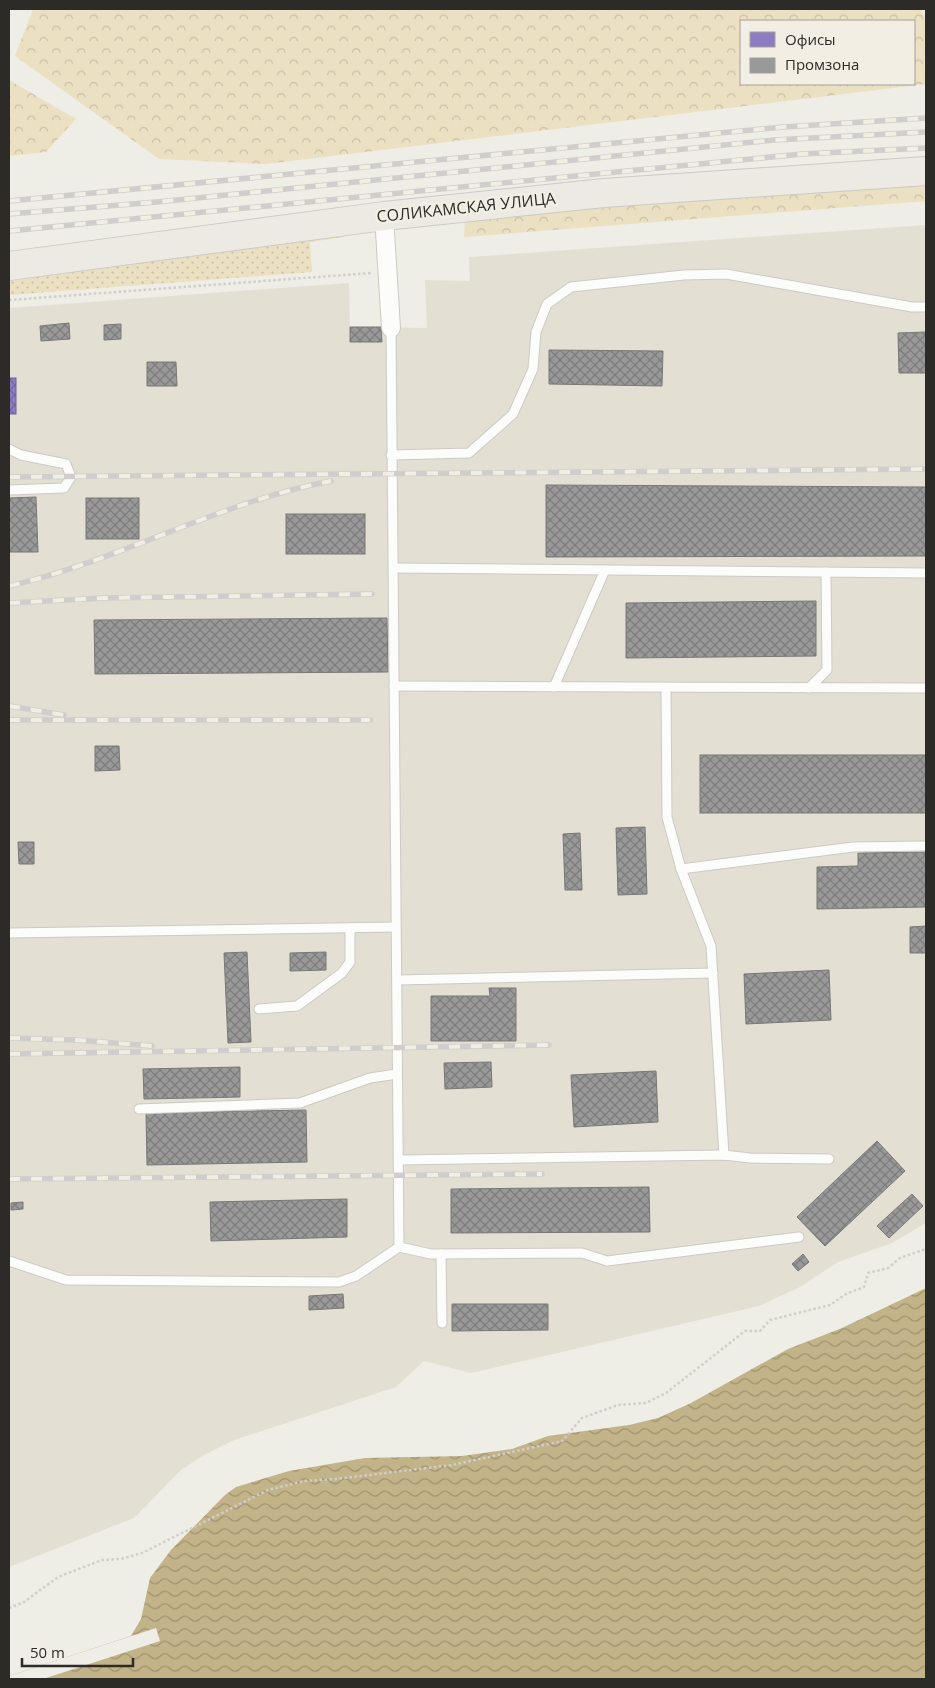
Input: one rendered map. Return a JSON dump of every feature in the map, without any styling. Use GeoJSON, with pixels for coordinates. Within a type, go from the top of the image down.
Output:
{"type":"FeatureCollection","features":[{"type":"Feature","properties":{"kind":"main road","name":"СОЛИКАМСКАЯ УЛИЦА"},"geometry":{"type":"LineString","coordinates":[[9,266],[384,216],[604,193],[926,171]]}},
{"type":"Feature","properties":{"kind":"street"},"geometry":{"type":"LineString","coordinates":[[384,216],[391,328]]}},
{"type":"Feature","properties":{"kind":"lane"},"geometry":{"type":"LineString","coordinates":[[391,455],[468,453],[513,414],[533,369],[536,332],[547,304],[571,287],[684,275],[726,274],[926,308]]}},
{"type":"Feature","properties":{"kind":"lane"},"geometry":{"type":"LineString","coordinates":[[391,328],[399,1247]]}},
{"type":"Feature","properties":{"kind":"lane"},"geometry":{"type":"LineString","coordinates":[[9,449],[21,455],[66,464],[71,477],[64,488],[9,490]]}},
{"type":"Feature","properties":{"kind":"lane"},"geometry":{"type":"LineString","coordinates":[[394,568],[926,573]]}},
{"type":"Feature","properties":{"kind":"lane"},"geometry":{"type":"LineString","coordinates":[[554,687],[605,570]]}},
{"type":"Feature","properties":{"kind":"lane"},"geometry":{"type":"LineString","coordinates":[[809,688],[827,670],[826,572]]}},
{"type":"Feature","properties":{"kind":"lane"},"geometry":{"type":"LineString","coordinates":[[394,686],[926,688]]}},
{"type":"Feature","properties":{"kind":"lane"},"geometry":{"type":"LineString","coordinates":[[666,688],[667,817],[681,869],[711,946],[724,1155]]}},
{"type":"Feature","properties":{"kind":"lane"},"geometry":{"type":"LineString","coordinates":[[681,869],[853,847],[926,846]]}},
{"type":"Feature","properties":{"kind":"lane"},"geometry":{"type":"LineString","coordinates":[[9,933],[395,927]]}},
{"type":"Feature","properties":{"kind":"lane"},"geometry":{"type":"LineString","coordinates":[[259,1009],[297,1006],[342,973],[350,962],[350,928]]}},
{"type":"Feature","properties":{"kind":"lane"},"geometry":{"type":"LineString","coordinates":[[397,980],[713,973]]}},
{"type":"Feature","properties":{"kind":"lane"},"geometry":{"type":"LineString","coordinates":[[140,1109],[300,1103],[370,1078],[397,1074]]}},
{"type":"Feature","properties":{"kind":"lane"},"geometry":{"type":"LineString","coordinates":[[399,1160],[724,1155],[750,1158],[829,1159]]}},
{"type":"Feature","properties":{"kind":"lane"},"geometry":{"type":"LineString","coordinates":[[399,1247],[413,1252],[441,1254],[582,1253],[606,1261],[799,1237]]}},
{"type":"Feature","properties":{"kind":"lane"},"geometry":{"type":"LineString","coordinates":[[9,1261],[66,1280],[339,1282],[356,1276],[399,1247]]}},
{"type":"Feature","properties":{"kind":"lane"},"geometry":{"type":"LineString","coordinates":[[441,1254],[442,1323]]}},
{"type":"Feature","properties":{"kind":"path"},"geometry":{"type":"LineString","coordinates":[[9,300],[387,272]]}},
{"type":"Feature","properties":{"kind":"path"},"geometry":{"type":"LineString","coordinates":[[9,1608],[24,1602],[58,1577],[102,1560],[122,1559],[142,1553],[268,1490],[304,1481],[452,1465],[562,1440],[582,1418],[618,1405],[646,1403],[666,1393],[745,1331],[760,1331],[770,1320],[830,1305],[846,1294],[864,1287],[868,1273],[888,1268],[900,1258],[926,1249]]}},
{"type":"Feature","properties":{"kind":"shaded area"},"geometry":{"type":"Polygon","coordinates":[[[926,225],[926,1223],[892,1243],[838,1262],[800,1287],[759,1306],[471,1373],[424,1361],[396,1387],[234,1440],[204,1455],[181,1470],[134,1518],[9,1567],[9,308],[349,283],[350,327],[427,328],[425,280],[470,281],[469,257],[926,225]]]}},
{"type":"Feature","properties":{"kind":"green space"},"geometry":{"type":"Polygon","coordinates":[[[33,9],[920,9],[926,19],[926,84],[266,164],[159,159],[15,56],[33,9]]]}},
{"type":"Feature","properties":{"kind":"green space"},"geometry":{"type":"Polygon","coordinates":[[[9,80],[76,119],[46,152],[9,156],[9,80]]]}},
{"type":"Feature","properties":{"kind":"green space"},"geometry":{"type":"Polygon","coordinates":[[[926,182],[926,201],[464,237],[465,219],[926,182]]]}},
{"type":"Feature","properties":{"kind":"green space"},"geometry":{"type":"Polygon","coordinates":[[[344,231],[344,237],[310,242],[312,272],[9,295],[9,281],[344,231]]]}},
{"type":"Feature","properties":{"kind":"water"},"geometry":{"type":"Polygon","coordinates":[[[926,1288],[926,1679],[9,1679],[9,1676],[131,1636],[141,1619],[150,1578],[171,1550],[225,1495],[236,1487],[289,1471],[365,1458],[462,1456],[512,1449],[548,1436],[629,1425],[658,1418],[691,1403],[788,1349],[842,1328],[926,1288]]]}},
{"type":"Feature","properties":{"kind":"pier"},"geometry":{"type":"Polygon","coordinates":[[[156,1628],[160,1641],[43,1679],[9,1679],[9,1676],[156,1628]]]}},
{"type":"Feature","properties":{"kind":"building: Офисы"},"geometry":{"type":"Polygon","coordinates":[[[9,378],[16,378],[16,414],[9,414],[9,378]]]}},
{"type":"Feature","properties":{"kind":"building: Промзона"},"geometry":{"type":"Polygon","coordinates":[[[69,323],[70,339],[41,341],[40,326],[69,323]]]}},
{"type":"Feature","properties":{"kind":"building: Промзона"},"geometry":{"type":"Polygon","coordinates":[[[121,324],[121,339],[104,340],[104,325],[121,324]]]}},
{"type":"Feature","properties":{"kind":"building: Промзона"},"geometry":{"type":"Polygon","coordinates":[[[350,327],[381,327],[382,342],[350,342],[350,327]]]}},
{"type":"Feature","properties":{"kind":"building: Промзона"},"geometry":{"type":"Polygon","coordinates":[[[926,332],[926,373],[899,373],[898,333],[926,332]]]}},
{"type":"Feature","properties":{"kind":"building: Промзона"},"geometry":{"type":"Polygon","coordinates":[[[549,350],[663,351],[662,386],[549,384],[549,350]]]}},
{"type":"Feature","properties":{"kind":"building: Промзона"},"geometry":{"type":"Polygon","coordinates":[[[147,362],[176,362],[177,386],[147,386],[147,362]]]}},
{"type":"Feature","properties":{"kind":"building: Промзона"},"geometry":{"type":"Polygon","coordinates":[[[546,485],[926,487],[926,556],[546,557],[546,485]]]}},
{"type":"Feature","properties":{"kind":"building: Промзона"},"geometry":{"type":"Polygon","coordinates":[[[36,497],[38,552],[9,552],[9,498],[36,497]]]}},
{"type":"Feature","properties":{"kind":"building: Промзона"},"geometry":{"type":"Polygon","coordinates":[[[86,498],[139,498],[139,539],[86,539],[86,498]]]}},
{"type":"Feature","properties":{"kind":"building: Промзона"},"geometry":{"type":"Polygon","coordinates":[[[286,514],[365,514],[365,554],[286,554],[286,514]]]}},
{"type":"Feature","properties":{"kind":"building: Промзона"},"geometry":{"type":"Polygon","coordinates":[[[816,601],[816,656],[626,658],[626,603],[816,601]]]}},
{"type":"Feature","properties":{"kind":"building: Промзона"},"geometry":{"type":"Polygon","coordinates":[[[387,618],[388,672],[95,674],[94,620],[387,618]]]}},
{"type":"Feature","properties":{"kind":"building: Промзона"},"geometry":{"type":"Polygon","coordinates":[[[95,746],[119,746],[120,770],[95,771],[95,746]]]}},
{"type":"Feature","properties":{"kind":"building: Промзона"},"geometry":{"type":"Polygon","coordinates":[[[700,755],[926,755],[926,813],[700,813],[700,755]]]}},
{"type":"Feature","properties":{"kind":"building: Промзона"},"geometry":{"type":"Polygon","coordinates":[[[645,827],[647,894],[618,895],[616,828],[645,827]]]}},
{"type":"Feature","properties":{"kind":"building: Промзона"},"geometry":{"type":"Polygon","coordinates":[[[580,833],[582,890],[565,890],[563,834],[580,833]]]}},
{"type":"Feature","properties":{"kind":"building: Промзона"},"geometry":{"type":"Polygon","coordinates":[[[18,842],[34,842],[34,864],[19,864],[18,842]]]}},
{"type":"Feature","properties":{"kind":"building: Промзона"},"geometry":{"type":"Polygon","coordinates":[[[926,852],[926,907],[817,909],[817,867],[858,866],[858,853],[926,852]]]}},
{"type":"Feature","properties":{"kind":"building: Промзона"},"geometry":{"type":"Polygon","coordinates":[[[926,926],[926,953],[910,953],[910,927],[926,926]]]}},
{"type":"Feature","properties":{"kind":"building: Промзона"},"geometry":{"type":"Polygon","coordinates":[[[247,952],[251,1042],[228,1043],[224,953],[247,952]]]}},
{"type":"Feature","properties":{"kind":"building: Промзона"},"geometry":{"type":"Polygon","coordinates":[[[326,952],[326,970],[290,971],[290,953],[326,952]]]}},
{"type":"Feature","properties":{"kind":"building: Промзона"},"geometry":{"type":"Polygon","coordinates":[[[829,970],[831,1020],[746,1024],[744,974],[829,970]]]}},
{"type":"Feature","properties":{"kind":"building: Промзона"},"geometry":{"type":"Polygon","coordinates":[[[489,988],[516,988],[516,1041],[431,1041],[431,996],[490,996],[489,988]]]}},
{"type":"Feature","properties":{"kind":"building: Промзона"},"geometry":{"type":"Polygon","coordinates":[[[491,1062],[492,1087],[445,1089],[444,1063],[491,1062]]]}},
{"type":"Feature","properties":{"kind":"building: Промзона"},"geometry":{"type":"Polygon","coordinates":[[[240,1067],[240,1097],[144,1099],[143,1069],[240,1067]]]}},
{"type":"Feature","properties":{"kind":"building: Промзона"},"geometry":{"type":"Polygon","coordinates":[[[656,1071],[658,1122],[574,1127],[571,1075],[656,1071]]]}},
{"type":"Feature","properties":{"kind":"building: Промзона"},"geometry":{"type":"Polygon","coordinates":[[[306,1110],[307,1162],[147,1165],[146,1113],[306,1110]]]}},
{"type":"Feature","properties":{"kind":"building: Промзона"},"geometry":{"type":"Polygon","coordinates":[[[877,1141],[905,1171],[825,1246],[797,1217],[877,1141]]]}},
{"type":"Feature","properties":{"kind":"building: Промзона"},"geometry":{"type":"Polygon","coordinates":[[[649,1187],[650,1232],[451,1233],[451,1189],[649,1187]]]}},
{"type":"Feature","properties":{"kind":"building: Промзона"},"geometry":{"type":"Polygon","coordinates":[[[912,1194],[923,1206],[889,1238],[877,1226],[912,1194]]]}},
{"type":"Feature","properties":{"kind":"building: Промзона"},"geometry":{"type":"Polygon","coordinates":[[[347,1199],[347,1237],[211,1241],[210,1202],[347,1199]]]}},
{"type":"Feature","properties":{"kind":"building: Промзона"},"geometry":{"type":"Polygon","coordinates":[[[23,1202],[23,1209],[11,1210],[11,1203],[23,1202]]]}},
{"type":"Feature","properties":{"kind":"building: Промзона"},"geometry":{"type":"Polygon","coordinates":[[[803,1254],[809,1262],[798,1271],[792,1264],[803,1254]]]}},
{"type":"Feature","properties":{"kind":"building: Промзона"},"geometry":{"type":"Polygon","coordinates":[[[343,1294],[344,1308],[309,1310],[309,1296],[343,1294]]]}},
{"type":"Feature","properties":{"kind":"building: Промзона"},"geometry":{"type":"Polygon","coordinates":[[[452,1304],[548,1304],[548,1330],[452,1331],[452,1304]]]}},
{"type":"Feature","properties":{"kind":"railway"},"geometry":{"type":"LineString","coordinates":[[9,201],[783,127],[926,118]]}},
{"type":"Feature","properties":{"kind":"railway"},"geometry":{"type":"LineString","coordinates":[[9,214],[157,202],[774,140],[926,132]]}},
{"type":"Feature","properties":{"kind":"railway"},"geometry":{"type":"LineString","coordinates":[[9,231],[802,154],[926,148]]}},
{"type":"Feature","properties":{"kind":"railway"},"geometry":{"type":"LineString","coordinates":[[9,477],[926,469]]}},
{"type":"Feature","properties":{"kind":"railway"},"geometry":{"type":"LineString","coordinates":[[9,586],[90,562],[249,503],[331,481]]}},
{"type":"Feature","properties":{"kind":"railway"},"geometry":{"type":"LineString","coordinates":[[9,603],[104,598],[372,594]]}},
{"type":"Feature","properties":{"kind":"railway"},"geometry":{"type":"LineString","coordinates":[[9,706],[64,715]]}},
{"type":"Feature","properties":{"kind":"railway"},"geometry":{"type":"LineString","coordinates":[[9,720],[370,720]]}},
{"type":"Feature","properties":{"kind":"railway"},"geometry":{"type":"LineString","coordinates":[[9,1038],[77,1040],[152,1046]]}},
{"type":"Feature","properties":{"kind":"railway"},"geometry":{"type":"LineString","coordinates":[[9,1054],[549,1045]]}},
{"type":"Feature","properties":{"kind":"railway"},"geometry":{"type":"LineString","coordinates":[[9,1179],[542,1174]]}}]}
